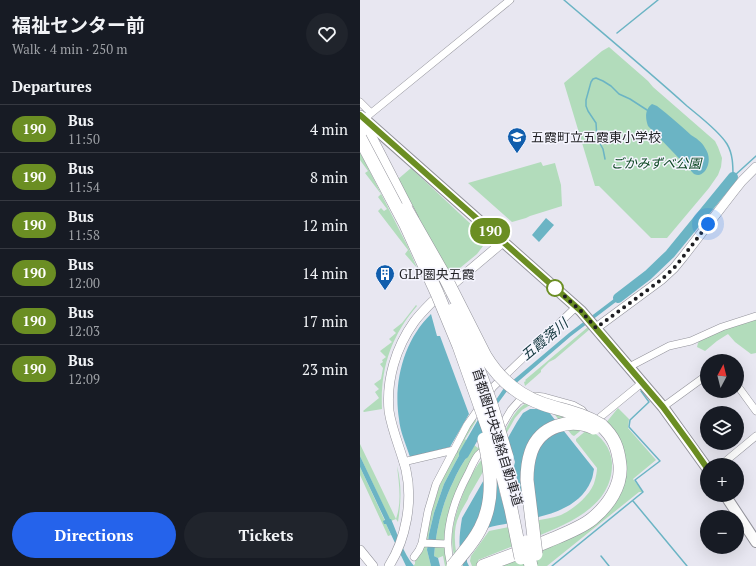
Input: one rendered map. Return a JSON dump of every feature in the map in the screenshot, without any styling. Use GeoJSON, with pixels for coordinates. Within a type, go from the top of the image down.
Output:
{"type":"FeatureCollection","features":[{"type":"Feature","properties":{"kind":"highway","name":"首都圏中央連絡自動車道"},"geometry":{"type":"LineString","coordinates":[[364,116],[468,342],[490,400],[508,460],[521,513],[531,566]]}},
{"type":"Feature","properties":{"kind":"highway","name":"首都圏中央連絡自動車道"},"geometry":{"type":"LineString","coordinates":[[360,138],[406,225],[438,293],[459,346],[490,431],[500,465],[511,509],[522,566]]}},
{"type":"Feature","properties":{"kind":"highway"},"geometry":{"type":"LineString","coordinates":[[406,209],[446,279],[485,356],[506,383],[516,391],[533,400],[579,414],[592,420],[599,428]]}},
{"type":"Feature","properties":{"kind":"highway"},"geometry":{"type":"LineString","coordinates":[[452,566],[474,540],[480,530],[487,513],[490,492],[488,456],[462,365],[459,346]]}},
{"type":"Feature","properties":{"kind":"highway"},"geometry":{"type":"LineString","coordinates":[[478,565],[568,533],[591,520],[607,504],[617,488],[621,470],[615,442],[608,431],[581,424],[566,423],[558,425],[542,436],[531,451],[526,480],[537,566]]}},
{"type":"Feature","properties":{"kind":"main road"},"geometry":{"type":"LineString","coordinates":[[364,116],[585,315],[643,382],[700,458]]}},
{"type":"Feature","properties":{"kind":"main road"},"geometry":{"type":"LineString","coordinates":[[730,502],[756,542]]}},
{"type":"Feature","properties":{"kind":"street"},"geometry":{"type":"LineString","coordinates":[[360,102],[364,116],[510,0]]}},
{"type":"Feature","properties":{"kind":"street"},"geometry":{"type":"LineString","coordinates":[[595,327],[661,280],[674,268],[734,191],[756,167]]}},
{"type":"Feature","properties":{"kind":"street"},"geometry":{"type":"LineString","coordinates":[[389,566],[402,538],[407,517],[408,494],[406,470],[392,426],[389,411],[389,393],[393,368],[400,346],[415,320],[432,302],[503,242]]}},
{"type":"Feature","properties":{"kind":"street"},"geometry":{"type":"LineString","coordinates":[[414,557],[422,543],[428,511],[436,484],[467,425],[493,387],[576,307]]}},
{"type":"Feature","properties":{"kind":"street"},"geometry":{"type":"LineString","coordinates":[[629,367],[669,346],[691,341],[722,327],[756,316]]}},
{"type":"Feature","properties":{"kind":"street"},"geometry":{"type":"LineString","coordinates":[[663,407],[700,380]]}},
{"type":"Feature","properties":{"kind":"street"},"geometry":{"type":"LineString","coordinates":[[452,566],[447,544],[450,519],[456,498],[477,456],[490,445],[511,410],[519,401],[535,396],[573,405],[582,410],[592,424],[643,382]]}},
{"type":"Feature","properties":{"kind":"street"},"geometry":{"type":"LineString","coordinates":[[744,395],[756,411]]}},
{"type":"Feature","properties":{"kind":"street"},"geometry":{"type":"LineString","coordinates":[[729,458],[756,436]]}},
{"type":"Feature","properties":{"kind":"street"},"geometry":{"type":"LineString","coordinates":[[403,462],[454,450]]}},
{"type":"Feature","properties":{"kind":"street"},"geometry":{"type":"LineString","coordinates":[[422,543],[447,544]]}},
{"type":"Feature","properties":{"kind":"street"},"geometry":{"type":"LineString","coordinates":[[360,550],[373,566]]}},
{"type":"Feature","properties":{"kind":"green space","name":"ごかみずべ公園"},"geometry":{"type":"Polygon","coordinates":[[[609,47],[715,141],[722,158],[718,175],[667,238],[651,238],[599,186],[595,186],[564,83],[602,51],[609,47]]]}},
{"type":"Feature","properties":{"kind":"green space"},"geometry":{"type":"Polygon","coordinates":[[[360,152],[408,247],[417,268],[405,254],[408,250],[378,211],[381,208],[384,211],[387,209],[378,197],[381,194],[365,173],[368,171],[360,160],[360,152]]]}},
{"type":"Feature","properties":{"kind":"green space"},"geometry":{"type":"Polygon","coordinates":[[[541,162],[543,166],[555,163],[561,185],[562,206],[526,218],[512,222],[468,183],[541,162]]]}},
{"type":"Feature","properties":{"kind":"green space"},"geometry":{"type":"Polygon","coordinates":[[[411,168],[475,228],[482,237],[483,246],[477,254],[449,277],[397,180],[411,168]]]}},
{"type":"Feature","properties":{"kind":"green space"},"geometry":{"type":"Polygon","coordinates":[[[416,305],[417,306],[400,329],[389,354],[383,380],[382,409],[364,412],[363,411],[379,398],[375,392],[379,389],[374,384],[381,379],[383,368],[380,364],[386,357],[380,351],[392,342],[389,339],[396,333],[393,330],[402,323],[416,305]]]}},
{"type":"Feature","properties":{"kind":"green space"},"geometry":{"type":"Polygon","coordinates":[[[756,317],[756,353],[751,354],[735,342],[728,334],[705,351],[697,347],[700,340],[715,332],[756,317]]]}},
{"type":"Feature","properties":{"kind":"green space"},"geometry":{"type":"Polygon","coordinates":[[[588,327],[590,329],[555,359],[549,362],[541,370],[541,372],[525,386],[525,380],[588,327]]]}},
{"type":"Feature","properties":{"kind":"green space"},"geometry":{"type":"Polygon","coordinates":[[[542,399],[575,409],[581,413],[589,424],[574,436],[549,408],[530,405],[522,410],[515,418],[493,457],[491,458],[460,514],[455,528],[455,547],[459,566],[457,566],[452,546],[453,530],[462,497],[471,476],[484,457],[497,444],[519,409],[533,400],[542,399]]]}},
{"type":"Feature","properties":{"kind":"green space"},"geometry":{"type":"Polygon","coordinates":[[[618,408],[629,419],[628,428],[656,460],[633,479],[643,492],[639,492],[547,566],[490,566],[562,538],[621,484],[605,424],[618,408]]]}},
{"type":"Feature","properties":{"kind":"green space"},"geometry":{"type":"Polygon","coordinates":[[[475,418],[476,421],[465,439],[467,441],[444,484],[434,513],[427,550],[431,566],[414,566],[415,561],[421,553],[428,523],[441,481],[475,418]]]}},
{"type":"Feature","properties":{"kind":"green space"},"geometry":{"type":"Polygon","coordinates":[[[588,429],[601,439],[610,452],[612,463],[610,478],[605,491],[597,502],[575,519],[536,537],[534,521],[555,517],[566,512],[577,505],[586,496],[593,485],[597,468],[576,441],[576,439],[588,429]]]}},
{"type":"Feature","properties":{"kind":"green space"},"geometry":{"type":"Polygon","coordinates":[[[481,442],[482,448],[467,469],[445,547],[449,566],[445,566],[443,556],[438,558],[434,556],[436,537],[443,508],[450,489],[461,467],[474,445],[478,448],[481,442]]]}},
{"type":"Feature","properties":{"kind":"green space"},"geometry":{"type":"Polygon","coordinates":[[[360,444],[396,519],[390,520],[360,456],[360,444]]]}},
{"type":"Feature","properties":{"kind":"green space"},"geometry":{"type":"Polygon","coordinates":[[[397,466],[400,480],[400,508],[398,522],[396,519],[399,506],[397,466]]]}},
{"type":"Feature","properties":{"kind":"green space"},"geometry":{"type":"Polygon","coordinates":[[[360,467],[391,535],[388,536],[360,475],[360,467]]]}},
{"type":"Feature","properties":{"kind":"green space"},"geometry":{"type":"Polygon","coordinates":[[[509,527],[513,546],[478,560],[481,566],[472,566],[470,561],[471,556],[489,531],[509,527]]]}},
{"type":"Feature","properties":{"kind":"water"},"geometry":{"type":"Polygon","coordinates":[[[652,104],[666,113],[699,140],[704,146],[709,160],[705,171],[699,175],[694,174],[648,126],[646,114],[648,108],[652,104]]]}},
{"type":"Feature","properties":{"kind":"water"},"geometry":{"type":"Polygon","coordinates":[[[546,218],[554,225],[539,242],[532,235],[546,218]]]}},
{"type":"Feature","properties":{"kind":"water"},"geometry":{"type":"Polygon","coordinates":[[[627,289],[629,292],[571,336],[507,391],[488,417],[487,413],[504,388],[569,333],[627,289]]]}},
{"type":"Feature","properties":{"kind":"water"},"geometry":{"type":"Polygon","coordinates":[[[431,314],[437,336],[440,336],[469,414],[450,447],[410,457],[400,424],[398,405],[399,376],[407,349],[422,324],[431,314]]]}},
{"type":"Feature","properties":{"kind":"water"},"geometry":{"type":"Polygon","coordinates":[[[530,409],[548,411],[594,469],[592,480],[584,493],[573,503],[560,510],[531,519],[487,528],[467,555],[467,562],[469,566],[463,566],[460,554],[460,531],[462,518],[517,422],[523,413],[530,409]]]}},
{"type":"Feature","properties":{"kind":"water"},"geometry":{"type":"Polygon","coordinates":[[[467,441],[474,445],[458,471],[450,489],[438,527],[434,556],[438,558],[440,566],[431,566],[427,550],[434,513],[444,484],[467,441]]]}},
{"type":"Feature","properties":{"kind":"water"},"geometry":{"type":"Polygon","coordinates":[[[360,456],[391,519],[404,550],[414,566],[406,566],[386,524],[384,524],[383,521],[385,520],[360,467],[360,456]]]}},
{"type":"Feature","properties":{"kind":"pier"},"geometry":{"type":"Polygon","coordinates":[[[510,446],[515,462],[514,466],[527,521],[509,525],[499,490],[510,446]]]}},
{"type":"Feature","properties":{"kind":"waterway"},"geometry":{"type":"LineString","coordinates":[[564,0],[719,134],[727,144],[732,156],[733,177]]}},
{"type":"Feature","properties":{"kind":"waterway"},"geometry":{"type":"LineString","coordinates":[[617,33],[658,0]]}},
{"type":"Feature","properties":{"kind":"waterway"},"geometry":{"type":"LineString","coordinates":[[605,159],[603,149],[597,138],[596,123],[586,106],[586,100],[593,79],[596,78],[603,81],[619,94],[647,110]]}},
{"type":"Feature","properties":{"kind":"waterway","name":"五霞落川"},"geometry":{"type":"LineString","coordinates":[[734,176],[756,156]]}},
{"type":"Feature","properties":{"kind":"waterway","name":"五霞落川"},"geometry":{"type":"LineString","coordinates":[[618,298],[648,275],[670,254],[733,177]]}},
{"type":"Feature","properties":{"kind":"waterway"},"geometry":{"type":"LineString","coordinates":[[552,566],[643,492],[635,480],[660,461],[629,427],[630,420],[649,402],[641,391]]}},
{"type":"Feature","properties":{"kind":"waterway","name":"五霞落川"},"geometry":{"type":"LineString","coordinates":[[464,454],[487,414]]}},
{"type":"Feature","properties":{"kind":"waterway"},"geometry":{"type":"LineString","coordinates":[[633,501],[687,566]]}},
{"type":"Feature","properties":{"kind":"waterway"},"geometry":{"type":"LineString","coordinates":[[601,556],[609,566]]}},
{"type":"Feature","properties":{"kind":"bus line","name":"190"},"geometry":{"type":"LineString","coordinates":[[360,115],[581,311],[643,382],[700,458]]}},
{"type":"Feature","properties":{"kind":"place","name":"五霞町立五霞東小学校"},"geometry":{"type":"Point","coordinates":[517,154]}},
{"type":"Feature","properties":{"kind":"place","name":"GLP圏央五霞"},"geometry":{"type":"Point","coordinates":[385,291]}},
{"type":"Feature","properties":{"kind":"route"},"geometry":{"type":"LineString","coordinates":[[555,288],[552,285],[581,311],[596,328],[661,280],[674,268],[708,224]]}}]}
